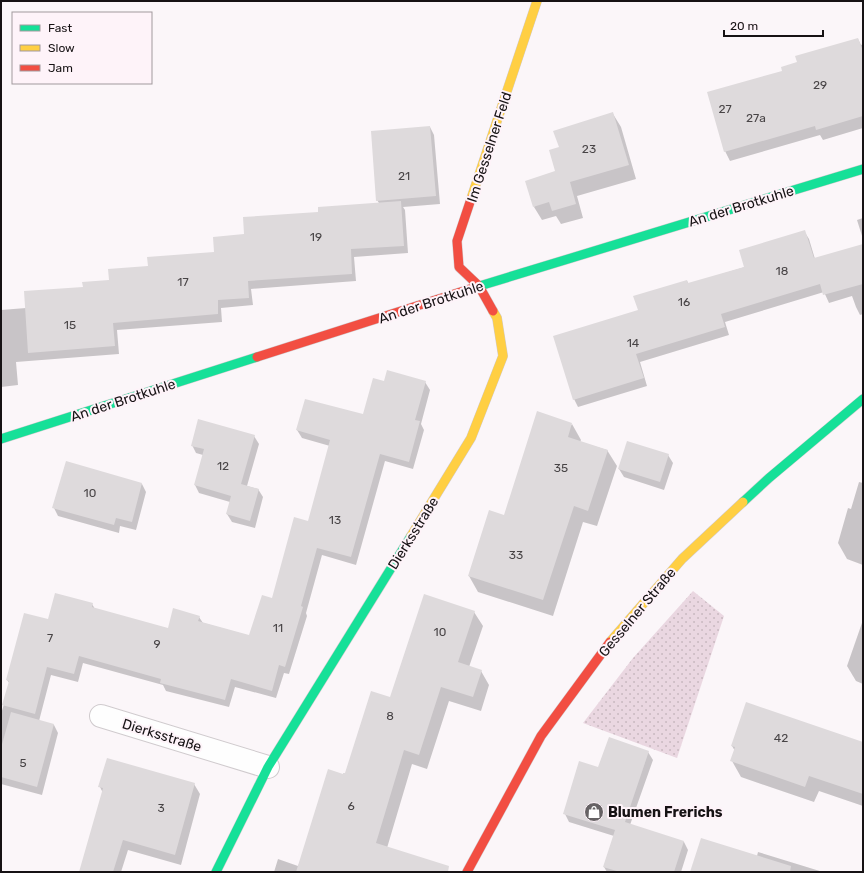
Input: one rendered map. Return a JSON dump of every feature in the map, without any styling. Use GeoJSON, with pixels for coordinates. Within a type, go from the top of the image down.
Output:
{"type":"FeatureCollection","features":[{"type":"Feature","properties":{"kind":"street","name":"Im Gesselner Feld"},"geometry":{"type":"LineString","coordinates":[[479,286],[459,267],[457,241],[537,1]]}},
{"type":"Feature","properties":{"kind":"street","name":"An der Brotkuhle"},"geometry":{"type":"LineString","coordinates":[[1,439],[479,286],[863,169]]}},
{"type":"Feature","properties":{"kind":"street","name":"Dierksstraße"},"geometry":{"type":"LineString","coordinates":[[216,872],[268,767],[471,438],[503,356],[497,318],[479,286]]}},
{"type":"Feature","properties":{"kind":"street","name":"Gesselner Straße"},"geometry":{"type":"LineString","coordinates":[[470,871],[541,736],[609,643],[682,559],[769,478],[863,399]]}},
{"type":"Feature","properties":{"kind":"street","name":"Dierksstraße"},"geometry":{"type":"LineString","coordinates":[[101,716],[268,767]]}},
{"type":"Feature","properties":{"kind":"shaded area"},"geometry":{"type":"Polygon","coordinates":[[[693,591],[724,616],[677,758],[583,723],[633,658],[693,591]]]}},
{"type":"Feature","properties":{"kind":"building"},"geometry":{"type":"Polygon","coordinates":[[[858,38],[863,51],[863,116],[816,130],[815,126],[724,152],[707,92],[782,71],[781,67],[797,62],[795,56],[858,38]]]}},
{"type":"Feature","properties":{"kind":"building"},"geometry":{"type":"Polygon","coordinates":[[[613,112],[629,165],[570,182],[576,204],[552,211],[549,202],[533,207],[525,181],[555,171],[549,150],[559,147],[553,131],[613,112]]]}},
{"type":"Feature","properties":{"kind":"building"},"geometry":{"type":"Polygon","coordinates":[[[430,126],[436,196],[376,201],[371,131],[430,126]]]}},
{"type":"Feature","properties":{"kind":"building"},"geometry":{"type":"Polygon","coordinates":[[[401,201],[404,246],[351,249],[352,274],[248,281],[249,298],[218,300],[218,314],[113,323],[115,346],[28,353],[24,291],[83,287],[82,282],[109,280],[108,269],[148,266],[147,257],[214,252],[213,237],[244,234],[243,217],[318,212],[318,207],[401,201]]]}},
{"type":"Feature","properties":{"kind":"building"},"geometry":{"type":"Polygon","coordinates":[[[805,230],[814,258],[863,244],[863,284],[823,295],[820,284],[721,314],[725,327],[636,354],[644,378],[573,400],[553,336],[638,310],[633,296],[687,280],[688,283],[744,267],[739,250],[805,230]]]}},
{"type":"Feature","properties":{"kind":"building"},"geometry":{"type":"Polygon","coordinates":[[[387,370],[426,381],[415,420],[420,421],[409,462],[380,454],[351,557],[317,548],[301,606],[303,607],[285,667],[279,665],[272,691],[231,679],[225,700],[160,683],[161,679],[79,656],[74,674],[47,667],[35,714],[2,705],[9,681],[6,680],[24,613],[48,619],[55,593],[93,603],[92,607],[168,628],[173,608],[200,616],[198,621],[249,635],[262,595],[272,598],[294,517],[308,521],[330,440],[296,430],[305,399],[363,414],[373,378],[384,381],[387,370]]]}},
{"type":"Feature","properties":{"kind":"building"},"geometry":{"type":"Polygon","coordinates":[[[537,411],[572,423],[568,437],[608,450],[588,511],[574,506],[543,600],[468,576],[489,510],[504,515],[537,411]]]}},
{"type":"Feature","properties":{"kind":"building"},"geometry":{"type":"Polygon","coordinates":[[[198,419],[255,435],[241,484],[259,489],[250,521],[226,514],[231,496],[194,485],[204,449],[191,446],[198,419]]]}},
{"type":"Feature","properties":{"kind":"building"},"geometry":{"type":"Polygon","coordinates":[[[627,441],[669,454],[660,482],[618,469],[627,441]]]}},
{"type":"Feature","properties":{"kind":"building"},"geometry":{"type":"Polygon","coordinates":[[[66,461],[142,483],[132,522],[116,518],[114,525],[52,508],[66,461]]]}},
{"type":"Feature","properties":{"kind":"building"},"geometry":{"type":"Polygon","coordinates":[[[424,594],[475,611],[458,662],[482,670],[473,697],[441,687],[419,755],[404,750],[376,843],[449,866],[448,872],[296,872],[328,769],[343,774],[345,773],[371,691],[390,697],[424,594]]]}},
{"type":"Feature","properties":{"kind":"building"},"geometry":{"type":"Polygon","coordinates":[[[746,702],[863,742],[863,794],[809,776],[805,787],[730,761],[735,747],[731,746],[746,702]]]}},
{"type":"Feature","properties":{"kind":"building"},"geometry":{"type":"Polygon","coordinates":[[[11,712],[54,724],[37,787],[1,777],[1,748],[11,712]]]}},
{"type":"Feature","properties":{"kind":"building"},"geometry":{"type":"Polygon","coordinates":[[[609,737],[649,751],[625,822],[684,841],[674,872],[620,872],[603,867],[615,830],[563,814],[579,761],[598,767],[609,737]]]}},
{"type":"Feature","properties":{"kind":"building"},"geometry":{"type":"Polygon","coordinates":[[[107,758],[195,783],[175,855],[123,840],[113,872],[79,872],[103,788],[98,787],[107,758]]]}},
{"type":"Feature","properties":{"kind":"building"},"geometry":{"type":"Polygon","coordinates":[[[701,838],[791,866],[790,872],[690,872],[701,838]]]}},
{"type":"Feature","properties":{"kind":"traffic: fast"},"geometry":{"type":"LineString","coordinates":[[473,288],[863,169]]}},
{"type":"Feature","properties":{"kind":"traffic: fast"},"geometry":{"type":"LineString","coordinates":[[1,439],[257,357]]}},
{"type":"Feature","properties":{"kind":"traffic: fast"},"geometry":{"type":"LineString","coordinates":[[743,502],[769,478],[863,399]]}},
{"type":"Feature","properties":{"kind":"traffic: fast"},"geometry":{"type":"LineString","coordinates":[[216,872],[268,767],[411,536]]}},
{"type":"Feature","properties":{"kind":"traffic: slow"},"geometry":{"type":"LineString","coordinates":[[471,199],[537,1]]}},
{"type":"Feature","properties":{"kind":"traffic: slow"},"geometry":{"type":"LineString","coordinates":[[411,536],[471,438],[503,356],[497,318],[493,311]]}},
{"type":"Feature","properties":{"kind":"traffic: slow"},"geometry":{"type":"LineString","coordinates":[[610,642],[682,559],[743,502]]}},
{"type":"Feature","properties":{"kind":"traffic: jam"},"geometry":{"type":"LineString","coordinates":[[471,199],[457,241],[459,267],[479,286],[493,311]]}},
{"type":"Feature","properties":{"kind":"traffic: jam"},"geometry":{"type":"LineString","coordinates":[[257,357],[473,288]]}},
{"type":"Feature","properties":{"kind":"traffic: jam"},"geometry":{"type":"LineString","coordinates":[[467,872],[541,736],[610,642]]}},
{"type":"Feature","properties":{"kind":"place","name":"Blumen Frerichs"},"geometry":{"type":"Point","coordinates":[594,812]}}]}
